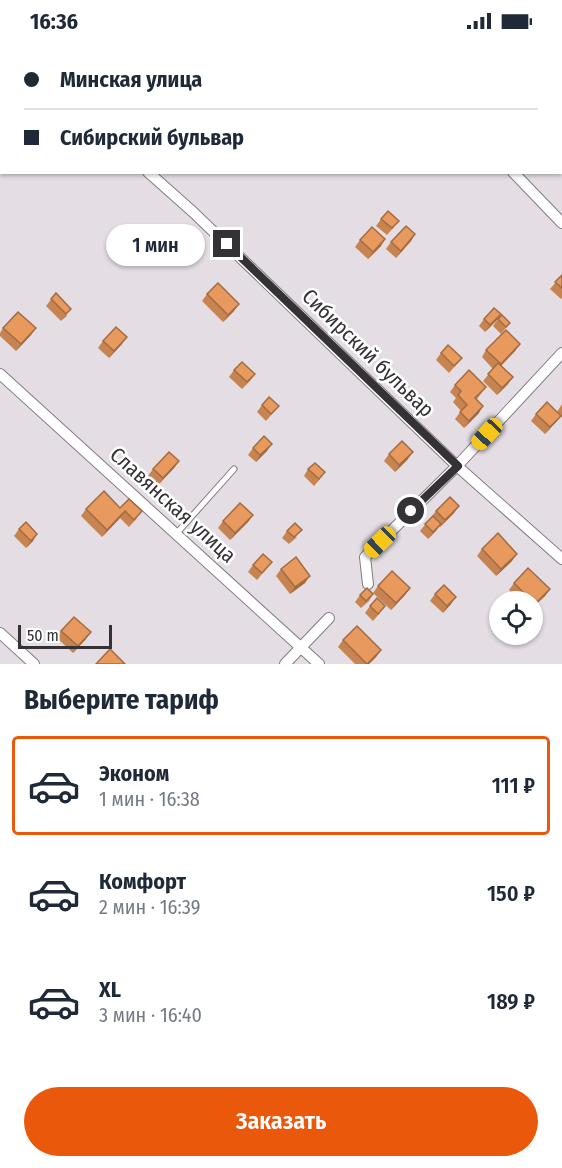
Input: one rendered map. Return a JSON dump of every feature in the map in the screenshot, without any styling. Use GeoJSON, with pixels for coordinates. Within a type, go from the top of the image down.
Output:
{"type":"FeatureCollection","features":[{"type":"Feature","properties":{"kind":"street","name":"Сибирский бульвар"},"geometry":{"type":"LineString","coordinates":[[150,174],[193,212],[458,466],[562,559]]}},
{"type":"Feature","properties":{"kind":"street"},"geometry":{"type":"LineString","coordinates":[[515,174],[562,223]]}},
{"type":"Feature","properties":{"kind":"street"},"geometry":{"type":"LineString","coordinates":[[368,584],[365,557],[458,466],[562,353]]}},
{"type":"Feature","properties":{"kind":"street","name":"Славянская улица"},"geometry":{"type":"LineString","coordinates":[[0,374],[319,664]]}},
{"type":"Feature","properties":{"kind":"street"},"geometry":{"type":"LineString","coordinates":[[285,664],[329,618]]}},
{"type":"Feature","properties":{"kind":"street"},"geometry":{"type":"LineString","coordinates":[[0,633],[34,664]]}},
{"type":"Feature","properties":{"kind":"lane"},"geometry":{"type":"LineString","coordinates":[[176,534],[234,469]]}},
{"type":"Feature","properties":{"kind":"building"},"geometry":{"type":"Polygon","coordinates":[[[388,211],[399,221],[392,228],[381,219],[388,211]]]}},
{"type":"Feature","properties":{"kind":"building"},"geometry":{"type":"Polygon","coordinates":[[[406,226],[415,234],[401,251],[391,242],[406,226]]]}},
{"type":"Feature","properties":{"kind":"building"},"geometry":{"type":"Polygon","coordinates":[[[372,227],[385,239],[373,252],[360,240],[372,227]]]}},
{"type":"Feature","properties":{"kind":"building"},"geometry":{"type":"Polygon","coordinates":[[[562,275],[562,288],[555,282],[562,275]]]}},
{"type":"Feature","properties":{"kind":"building"},"geometry":{"type":"Polygon","coordinates":[[[218,283],[239,304],[228,315],[207,294],[218,283]]]}},
{"type":"Feature","properties":{"kind":"building"},"geometry":{"type":"Polygon","coordinates":[[[56,293],[71,309],[66,314],[51,299],[56,293]]]}},
{"type":"Feature","properties":{"kind":"building"},"geometry":{"type":"Polygon","coordinates":[[[494,308],[501,314],[490,325],[484,319],[494,308]]]}},
{"type":"Feature","properties":{"kind":"building"},"geometry":{"type":"Polygon","coordinates":[[[18,312],[36,328],[21,344],[3,328],[18,312]]]}},
{"type":"Feature","properties":{"kind":"building"},"geometry":{"type":"Polygon","coordinates":[[[502,315],[510,323],[506,327],[498,319],[502,315]]]}},
{"type":"Feature","properties":{"kind":"building"},"geometry":{"type":"Polygon","coordinates":[[[116,327],[127,337],[114,351],[103,341],[116,327]]]}},
{"type":"Feature","properties":{"kind":"building"},"geometry":{"type":"Polygon","coordinates":[[[506,330],[520,344],[501,364],[486,350],[506,330]]]}},
{"type":"Feature","properties":{"kind":"building"},"geometry":{"type":"Polygon","coordinates":[[[448,345],[462,358],[454,366],[441,353],[448,345]]]}},
{"type":"Feature","properties":{"kind":"building"},"geometry":{"type":"Polygon","coordinates":[[[242,362],[255,374],[247,382],[234,370],[242,362]]]}},
{"type":"Feature","properties":{"kind":"building"},"geometry":{"type":"Polygon","coordinates":[[[498,363],[513,377],[502,388],[488,374],[498,363]]]}},
{"type":"Feature","properties":{"kind":"building"},"geometry":{"type":"Polygon","coordinates":[[[469,370],[486,387],[475,398],[483,406],[469,421],[460,412],[467,405],[458,395],[461,391],[455,385],[469,370]]]}},
{"type":"Feature","properties":{"kind":"building"},"geometry":{"type":"Polygon","coordinates":[[[269,397],[279,406],[271,414],[262,405],[269,397]]]}},
{"type":"Feature","properties":{"kind":"building"},"geometry":{"type":"Polygon","coordinates":[[[547,402],[561,416],[550,427],[536,414],[547,402]]]}},
{"type":"Feature","properties":{"kind":"building"},"geometry":{"type":"Polygon","coordinates":[[[264,436],[272,444],[260,455],[253,448],[264,436]]]}},
{"type":"Feature","properties":{"kind":"building"},"geometry":{"type":"Polygon","coordinates":[[[402,441],[413,452],[399,465],[389,454],[402,441]]]}},
{"type":"Feature","properties":{"kind":"building"},"geometry":{"type":"Polygon","coordinates":[[[169,452],[179,461],[163,478],[153,469],[169,452]]]}},
{"type":"Feature","properties":{"kind":"building"},"geometry":{"type":"Polygon","coordinates":[[[315,463],[325,472],[319,479],[308,469],[315,463]]]}},
{"type":"Feature","properties":{"kind":"building"},"geometry":{"type":"Polygon","coordinates":[[[104,491],[120,508],[129,499],[142,511],[134,520],[125,511],[107,530],[86,509],[104,491]]]}},
{"type":"Feature","properties":{"kind":"building"},"geometry":{"type":"Polygon","coordinates":[[[450,497],[459,506],[445,520],[436,511],[450,497]]]}},
{"type":"Feature","properties":{"kind":"building"},"geometry":{"type":"Polygon","coordinates":[[[240,503],[253,515],[235,533],[223,521],[240,503]]]}},
{"type":"Feature","properties":{"kind":"building"},"geometry":{"type":"Polygon","coordinates":[[[433,516],[441,524],[433,532],[425,524],[433,516]]]}},
{"type":"Feature","properties":{"kind":"building"},"geometry":{"type":"Polygon","coordinates":[[[26,522],[37,534],[31,541],[19,529],[26,522]]]}},
{"type":"Feature","properties":{"kind":"building"},"geometry":{"type":"Polygon","coordinates":[[[295,523],[302,530],[294,537],[287,531],[295,523]]]}},
{"type":"Feature","properties":{"kind":"building"},"geometry":{"type":"Polygon","coordinates":[[[498,533],[517,554],[501,569],[482,549],[498,533]]]}},
{"type":"Feature","properties":{"kind":"building"},"geometry":{"type":"Polygon","coordinates":[[[263,554],[272,562],[262,573],[253,565],[263,554]]]}},
{"type":"Feature","properties":{"kind":"building"},"geometry":{"type":"Polygon","coordinates":[[[296,557],[310,576],[295,587],[281,569],[296,557]]]}},
{"type":"Feature","properties":{"kind":"building"},"geometry":{"type":"Polygon","coordinates":[[[528,568],[550,589],[543,596],[543,591],[522,591],[514,583],[528,568]]]}},
{"type":"Feature","properties":{"kind":"building"},"geometry":{"type":"Polygon","coordinates":[[[392,571],[410,588],[396,603],[378,586],[392,571]]]}},
{"type":"Feature","properties":{"kind":"building"},"geometry":{"type":"Polygon","coordinates":[[[444,585],[456,597],[447,606],[435,594],[444,585]]]}},
{"type":"Feature","properties":{"kind":"building"},"geometry":{"type":"Polygon","coordinates":[[[367,588],[373,594],[366,601],[360,595],[367,588]]]}},
{"type":"Feature","properties":{"kind":"building"},"geometry":{"type":"Polygon","coordinates":[[[377,598],[385,606],[378,614],[370,606],[377,598]]]}},
{"type":"Feature","properties":{"kind":"building"},"geometry":{"type":"Polygon","coordinates":[[[74,617],[91,632],[78,646],[61,631],[74,617]]]}},
{"type":"Feature","properties":{"kind":"building"},"geometry":{"type":"Polygon","coordinates":[[[357,626],[381,650],[367,664],[343,640],[357,626]]]}},
{"type":"Feature","properties":{"kind":"building"},"geometry":{"type":"Polygon","coordinates":[[[110,649],[125,664],[96,664],[110,649]]]}},
{"type":"Feature","properties":{"kind":"route"},"geometry":{"type":"LineString","coordinates":[[227,244],[458,466],[411,511]]}}]}
